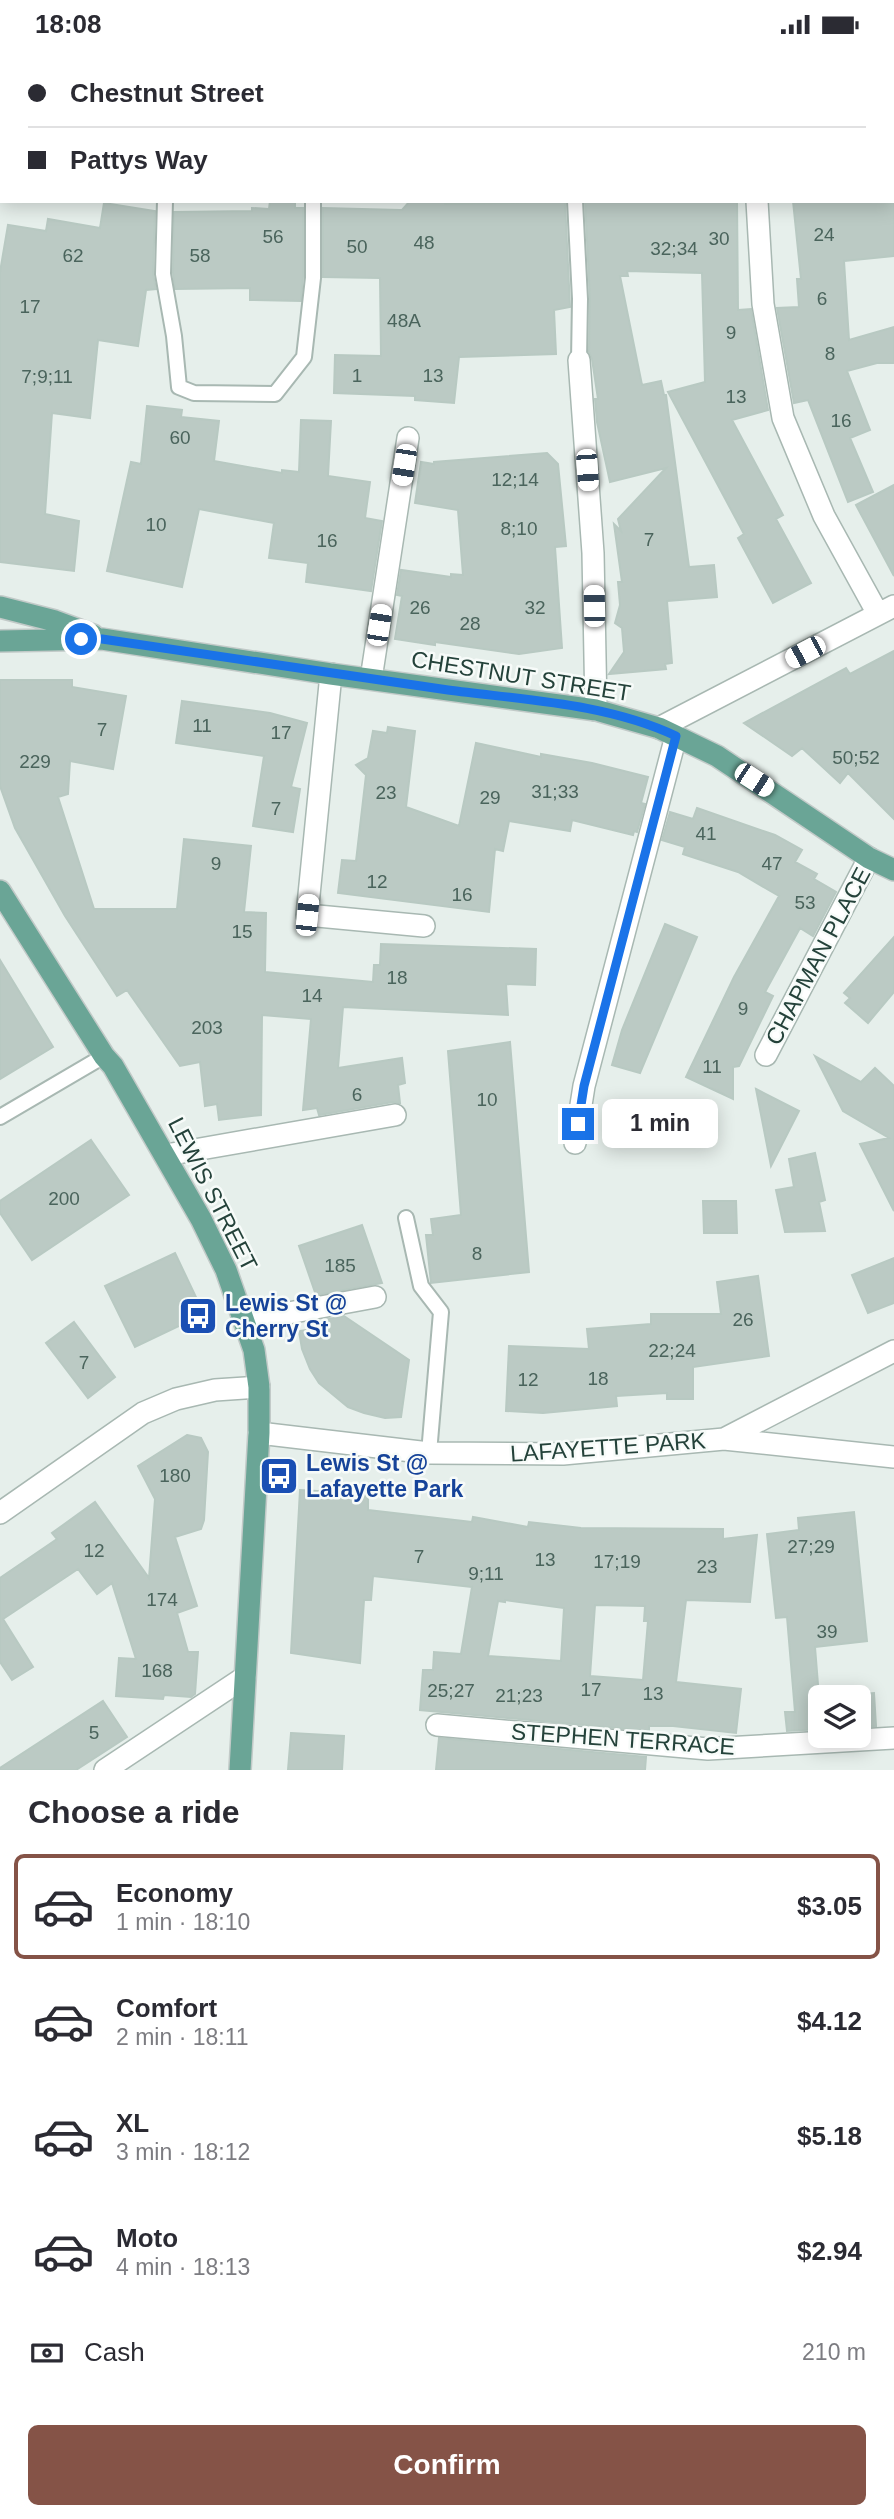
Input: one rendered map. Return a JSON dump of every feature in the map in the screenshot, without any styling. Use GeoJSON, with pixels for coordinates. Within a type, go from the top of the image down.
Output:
{"type":"FeatureCollection","features":[{"type":"Feature","properties":{"kind":"main road","name":"CHESTNUT STREET"},"geometry":{"type":"LineString","coordinates":[[0,607],[55,621],[102,639]]}},
{"type":"Feature","properties":{"kind":"main road","name":"CHESTNUT STREET"},"geometry":{"type":"LineString","coordinates":[[0,641],[102,639],[596,710],[668,732],[717,756],[869,858],[894,870]]}},
{"type":"Feature","properties":{"kind":"main road","name":"LEWIS STREET"},"geometry":{"type":"LineString","coordinates":[[2,899],[113,1066],[166,1154],[226,1270],[254,1350],[259,1387],[259,1433],[240,1770]]}},
{"type":"Feature","properties":{"kind":"street"},"geometry":{"type":"LineString","coordinates":[[575,1143],[584,1086],[668,732],[886,610],[824,516],[783,418],[763,304],[757,203]]}},
{"type":"Feature","properties":{"kind":"street"},"geometry":{"type":"LineString","coordinates":[[579,360],[593,553],[596,710]]}},
{"type":"Feature","properties":{"kind":"street"},"geometry":{"type":"LineString","coordinates":[[371,679],[408,438]]}},
{"type":"Feature","properties":{"kind":"street"},"geometry":{"type":"LineString","coordinates":[[331,674],[307,915],[424,926]]}},
{"type":"Feature","properties":{"kind":"street","name":"CHAPMAN PLACE"},"geometry":{"type":"LineString","coordinates":[[766,1055],[869,858]]}},
{"type":"Feature","properties":{"kind":"street"},"geometry":{"type":"LineString","coordinates":[[166,1154],[395,1115]]}},
{"type":"Feature","properties":{"kind":"street"},"geometry":{"type":"LineString","coordinates":[[245,1321],[374,1297]]}},
{"type":"Feature","properties":{"kind":"street","name":"LAFAYETTE PARK"},"geometry":{"type":"LineString","coordinates":[[259,1433],[429,1453],[563,1454],[724,1439],[894,1351]]}},
{"type":"Feature","properties":{"kind":"street"},"geometry":{"type":"LineString","coordinates":[[0,1513],[143,1413],[176,1399],[215,1390],[259,1387]]}},
{"type":"Feature","properties":{"kind":"street"},"geometry":{"type":"LineString","coordinates":[[724,1439],[894,1457]]}},
{"type":"Feature","properties":{"kind":"street"},"geometry":{"type":"LineString","coordinates":[[105,1770],[245,1677]]}},
{"type":"Feature","properties":{"kind":"street","name":"STEPHEN TERRACE"},"geometry":{"type":"LineString","coordinates":[[437,1725],[708,1749],[894,1738]]}},
{"type":"Feature","properties":{"kind":"lane"},"geometry":{"type":"LineString","coordinates":[[165,203],[163,274],[174,336],[179,387],[194,393],[275,394],[304,357],[313,278],[313,203]]}},
{"type":"Feature","properties":{"kind":"lane"},"geometry":{"type":"LineString","coordinates":[[575,203],[580,299],[579,360]]}},
{"type":"Feature","properties":{"kind":"lane"},"geometry":{"type":"LineString","coordinates":[[0,1117],[104,1056]]}},
{"type":"Feature","properties":{"kind":"lane"},"geometry":{"type":"LineString","coordinates":[[405,1218],[421,1286],[441,1312],[429,1453]]}},
{"type":"Feature","properties":{"kind":"building"},"geometry":{"type":"Polygon","coordinates":[[[104,203],[155,211],[153,274],[156,289],[146,290],[138,346],[98,340],[90,418],[52,413],[45,514],[79,521],[74,571],[0,562],[0,272],[8,225],[46,231],[48,219],[100,228],[104,203]]]}},
{"type":"Feature","properties":{"kind":"building"},"geometry":{"type":"Polygon","coordinates":[[[270,203],[295,203],[295,208],[303,208],[301,301],[250,300],[250,288],[175,289],[174,212],[269,209],[270,203]]]}},
{"type":"Feature","properties":{"kind":"building"},"geometry":{"type":"Polygon","coordinates":[[[408,203],[565,203],[570,307],[554,310],[556,354],[459,357],[454,403],[415,400],[415,396],[334,393],[335,355],[381,356],[380,278],[323,277],[323,208],[402,210],[408,203]]]}},
{"type":"Feature","properties":{"kind":"building"},"geometry":{"type":"Polygon","coordinates":[[[585,203],[737,203],[738,310],[751,309],[768,410],[732,420],[783,515],[776,519],[811,583],[773,603],[738,538],[744,534],[668,392],[705,382],[702,273],[627,271],[628,276],[620,276],[642,385],[661,381],[666,395],[689,567],[714,565],[717,597],[667,601],[672,663],[665,664],[666,669],[609,674],[624,652],[622,628],[615,623],[620,605],[618,582],[622,582],[614,524],[621,531],[618,519],[666,468],[610,482],[597,422],[595,399],[598,399],[589,352],[590,299],[585,203]]]}},
{"type":"Feature","properties":{"kind":"building"},"geometry":{"type":"Polygon","coordinates":[[[793,203],[894,203],[894,256],[844,261],[849,340],[894,327],[894,363],[877,363],[847,371],[870,430],[850,438],[873,492],[848,502],[808,400],[794,403],[777,308],[799,307],[797,279],[801,279],[793,203]]]}},
{"type":"Feature","properties":{"kind":"building"},"geometry":{"type":"Polygon","coordinates":[[[147,406],[182,410],[181,417],[219,421],[214,461],[282,473],[282,470],[299,472],[301,420],[331,421],[328,476],[370,482],[365,518],[382,521],[371,591],[306,582],[308,563],[269,558],[274,523],[199,509],[182,587],[107,571],[131,462],[141,464],[147,406]]]}},
{"type":"Feature","properties":{"kind":"building"},"geometry":{"type":"Polygon","coordinates":[[[547,453],[558,464],[566,546],[555,547],[562,648],[519,654],[395,639],[402,596],[397,595],[401,570],[451,577],[451,574],[463,575],[458,510],[415,503],[421,462],[434,464],[547,453]]]}},
{"type":"Feature","properties":{"kind":"building"},"geometry":{"type":"Polygon","coordinates":[[[894,485],[894,576],[856,505],[894,485]]]}},
{"type":"Feature","properties":{"kind":"building"},"geometry":{"type":"Polygon","coordinates":[[[894,651],[894,819],[848,773],[840,783],[802,748],[792,756],[744,723],[846,668],[850,674],[894,651]]]}},
{"type":"Feature","properties":{"kind":"building"},"geometry":{"type":"Polygon","coordinates":[[[0,680],[72,680],[72,687],[126,696],[113,769],[70,761],[68,794],[58,797],[94,909],[177,909],[184,839],[251,846],[244,912],[266,913],[265,972],[373,982],[374,965],[380,965],[381,944],[536,949],[535,985],[506,984],[508,1015],[343,1007],[338,1068],[402,1058],[405,1083],[398,1085],[400,1103],[319,1115],[317,1108],[303,1110],[311,1019],[262,1015],[261,1115],[219,1120],[217,1104],[205,1106],[200,1062],[180,1066],[127,990],[117,996],[65,916],[15,828],[0,786],[0,680]]]}},
{"type":"Feature","properties":{"kind":"building"},"geometry":{"type":"Polygon","coordinates":[[[182,701],[270,713],[307,723],[291,787],[300,789],[293,832],[253,826],[264,756],[176,743],[182,701]]]}},
{"type":"Feature","properties":{"kind":"building"},"geometry":{"type":"Polygon","coordinates":[[[388,727],[415,731],[406,807],[459,826],[476,743],[541,757],[541,754],[592,763],[648,777],[641,803],[645,804],[637,832],[634,831],[633,835],[572,820],[570,831],[509,821],[503,851],[495,849],[489,912],[338,893],[342,860],[356,861],[366,775],[356,765],[368,758],[373,731],[387,733],[388,727]]]}},
{"type":"Feature","properties":{"kind":"building"},"geometry":{"type":"Polygon","coordinates":[[[697,808],[775,835],[802,850],[795,862],[817,874],[814,879],[836,892],[813,936],[800,928],[765,992],[773,996],[739,1066],[733,1067],[733,1099],[686,1077],[734,977],[779,896],[738,872],[683,854],[685,847],[662,840],[670,812],[693,819],[697,808]]]}},
{"type":"Feature","properties":{"kind":"building"},"geometry":{"type":"Polygon","coordinates":[[[665,924],[697,937],[640,1073],[612,1065],[622,1030],[665,924]]]}},
{"type":"Feature","properties":{"kind":"building"},"geometry":{"type":"Polygon","coordinates":[[[894,937],[894,992],[868,1023],[845,1003],[850,998],[844,993],[894,937]]]}},
{"type":"Feature","properties":{"kind":"building"},"geometry":{"type":"Polygon","coordinates":[[[0,960],[53,1047],[0,1079],[0,960]]]}},
{"type":"Feature","properties":{"kind":"building"},"geometry":{"type":"Polygon","coordinates":[[[510,1042],[529,1272],[431,1283],[426,1235],[433,1235],[431,1219],[461,1215],[448,1051],[510,1042]]]}},
{"type":"Feature","properties":{"kind":"building"},"geometry":{"type":"Polygon","coordinates":[[[815,1056],[861,1082],[875,1068],[894,1086],[894,1211],[860,1144],[889,1138],[843,1111],[815,1056]]]}},
{"type":"Feature","properties":{"kind":"building"},"geometry":{"type":"Polygon","coordinates":[[[756,1089],[799,1111],[771,1166],[756,1089]]]}},
{"type":"Feature","properties":{"kind":"building"},"geometry":{"type":"Polygon","coordinates":[[[91,1140],[129,1195],[32,1260],[0,1213],[0,1201],[91,1140]]]}},
{"type":"Feature","properties":{"kind":"building"},"geometry":{"type":"Polygon","coordinates":[[[815,1153],[825,1200],[819,1202],[825,1231],[785,1232],[776,1190],[794,1187],[789,1159],[815,1153]]]}},
{"type":"Feature","properties":{"kind":"building"},"geometry":{"type":"Polygon","coordinates":[[[703,1201],[736,1201],[737,1233],[704,1233],[703,1201]]]}},
{"type":"Feature","properties":{"kind":"building"},"geometry":{"type":"Polygon","coordinates":[[[362,1225],[382,1283],[316,1295],[299,1246],[362,1225]]]}},
{"type":"Feature","properties":{"kind":"building"},"geometry":{"type":"Polygon","coordinates":[[[175,1253],[204,1314],[135,1347],[105,1286],[175,1253]]]}},
{"type":"Feature","properties":{"kind":"building"},"geometry":{"type":"Polygon","coordinates":[[[894,1258],[894,1303],[868,1313],[852,1275],[894,1258]]]}},
{"type":"Feature","properties":{"kind":"building"},"geometry":{"type":"Polygon","coordinates":[[[758,1276],[769,1356],[693,1367],[693,1399],[667,1399],[667,1393],[616,1396],[617,1406],[543,1413],[506,1411],[509,1346],[589,1349],[587,1329],[651,1324],[651,1314],[721,1314],[717,1282],[758,1276]]]}},
{"type":"Feature","properties":{"kind":"building"},"geometry":{"type":"Polygon","coordinates":[[[344,1316],[409,1360],[401,1417],[385,1418],[348,1407],[319,1383],[310,1369],[302,1349],[299,1331],[327,1327],[324,1320],[344,1316]]]}},
{"type":"Feature","properties":{"kind":"building"},"geometry":{"type":"Polygon","coordinates":[[[74,1322],[115,1377],[88,1398],[46,1343],[74,1322]]]}},
{"type":"Feature","properties":{"kind":"building"},"geometry":{"type":"Polygon","coordinates":[[[187,1435],[201,1438],[208,1452],[204,1520],[201,1529],[175,1537],[197,1606],[177,1613],[188,1652],[198,1652],[195,1694],[191,1697],[164,1695],[163,1699],[116,1696],[119,1658],[136,1659],[112,1583],[97,1594],[78,1569],[3,1619],[33,1667],[12,1680],[0,1662],[0,1578],[57,1539],[52,1533],[95,1502],[149,1578],[155,1499],[138,1466],[187,1435]]]}},
{"type":"Feature","properties":{"kind":"building"},"geometry":{"type":"Polygon","coordinates":[[[300,1490],[368,1494],[368,1510],[472,1522],[473,1517],[528,1527],[529,1522],[581,1528],[723,1529],[723,1539],[757,1535],[750,1602],[686,1600],[676,1682],[741,1689],[736,1733],[673,1726],[649,1726],[649,1731],[420,1710],[423,1670],[433,1670],[434,1652],[461,1654],[472,1587],[373,1576],[371,1600],[364,1600],[360,1663],[291,1653],[300,1490]],[[498,1601],[488,1656],[561,1661],[564,1608],[498,1601]],[[595,1605],[590,1676],[643,1680],[648,1621],[644,1621],[645,1606],[595,1605]]]}},
{"type":"Feature","properties":{"kind":"building"},"geometry":{"type":"Polygon","coordinates":[[[854,1512],[867,1641],[815,1647],[818,1685],[808,1685],[808,1730],[787,1731],[785,1712],[795,1712],[787,1617],[776,1618],[767,1534],[799,1530],[798,1518],[854,1512]]]}},
{"type":"Feature","properties":{"kind":"building"},"geometry":{"type":"Polygon","coordinates":[[[871,1693],[874,1693],[876,1726],[871,1726],[871,1693]]]}},
{"type":"Feature","properties":{"kind":"building"},"geometry":{"type":"Polygon","coordinates":[[[103,1701],[127,1737],[76,1770],[0,1770],[0,1768],[103,1701]]]}},
{"type":"Feature","properties":{"kind":"building"},"geometry":{"type":"Polygon","coordinates":[[[291,1733],[344,1736],[342,1770],[288,1770],[291,1733]]]}},
{"type":"Feature","properties":{"kind":"building"},"geometry":{"type":"Polygon","coordinates":[[[439,1738],[646,1757],[645,1770],[436,1770],[439,1738]]]}},
{"type":"Feature","properties":{"kind":"place","name":"Lewis St @ Cherry St"},"geometry":{"type":"Point","coordinates":[198,1316]}},
{"type":"Feature","properties":{"kind":"place","name":"Lewis St @ Lafayette Park"},"geometry":{"type":"Point","coordinates":[279,1476]}},
{"type":"Feature","properties":{"kind":"route"},"geometry":{"type":"LineString","coordinates":[[81,639],[102,639],[596,710],[659,728],[676,736],[584,1086],[578,1124]]}}]}
